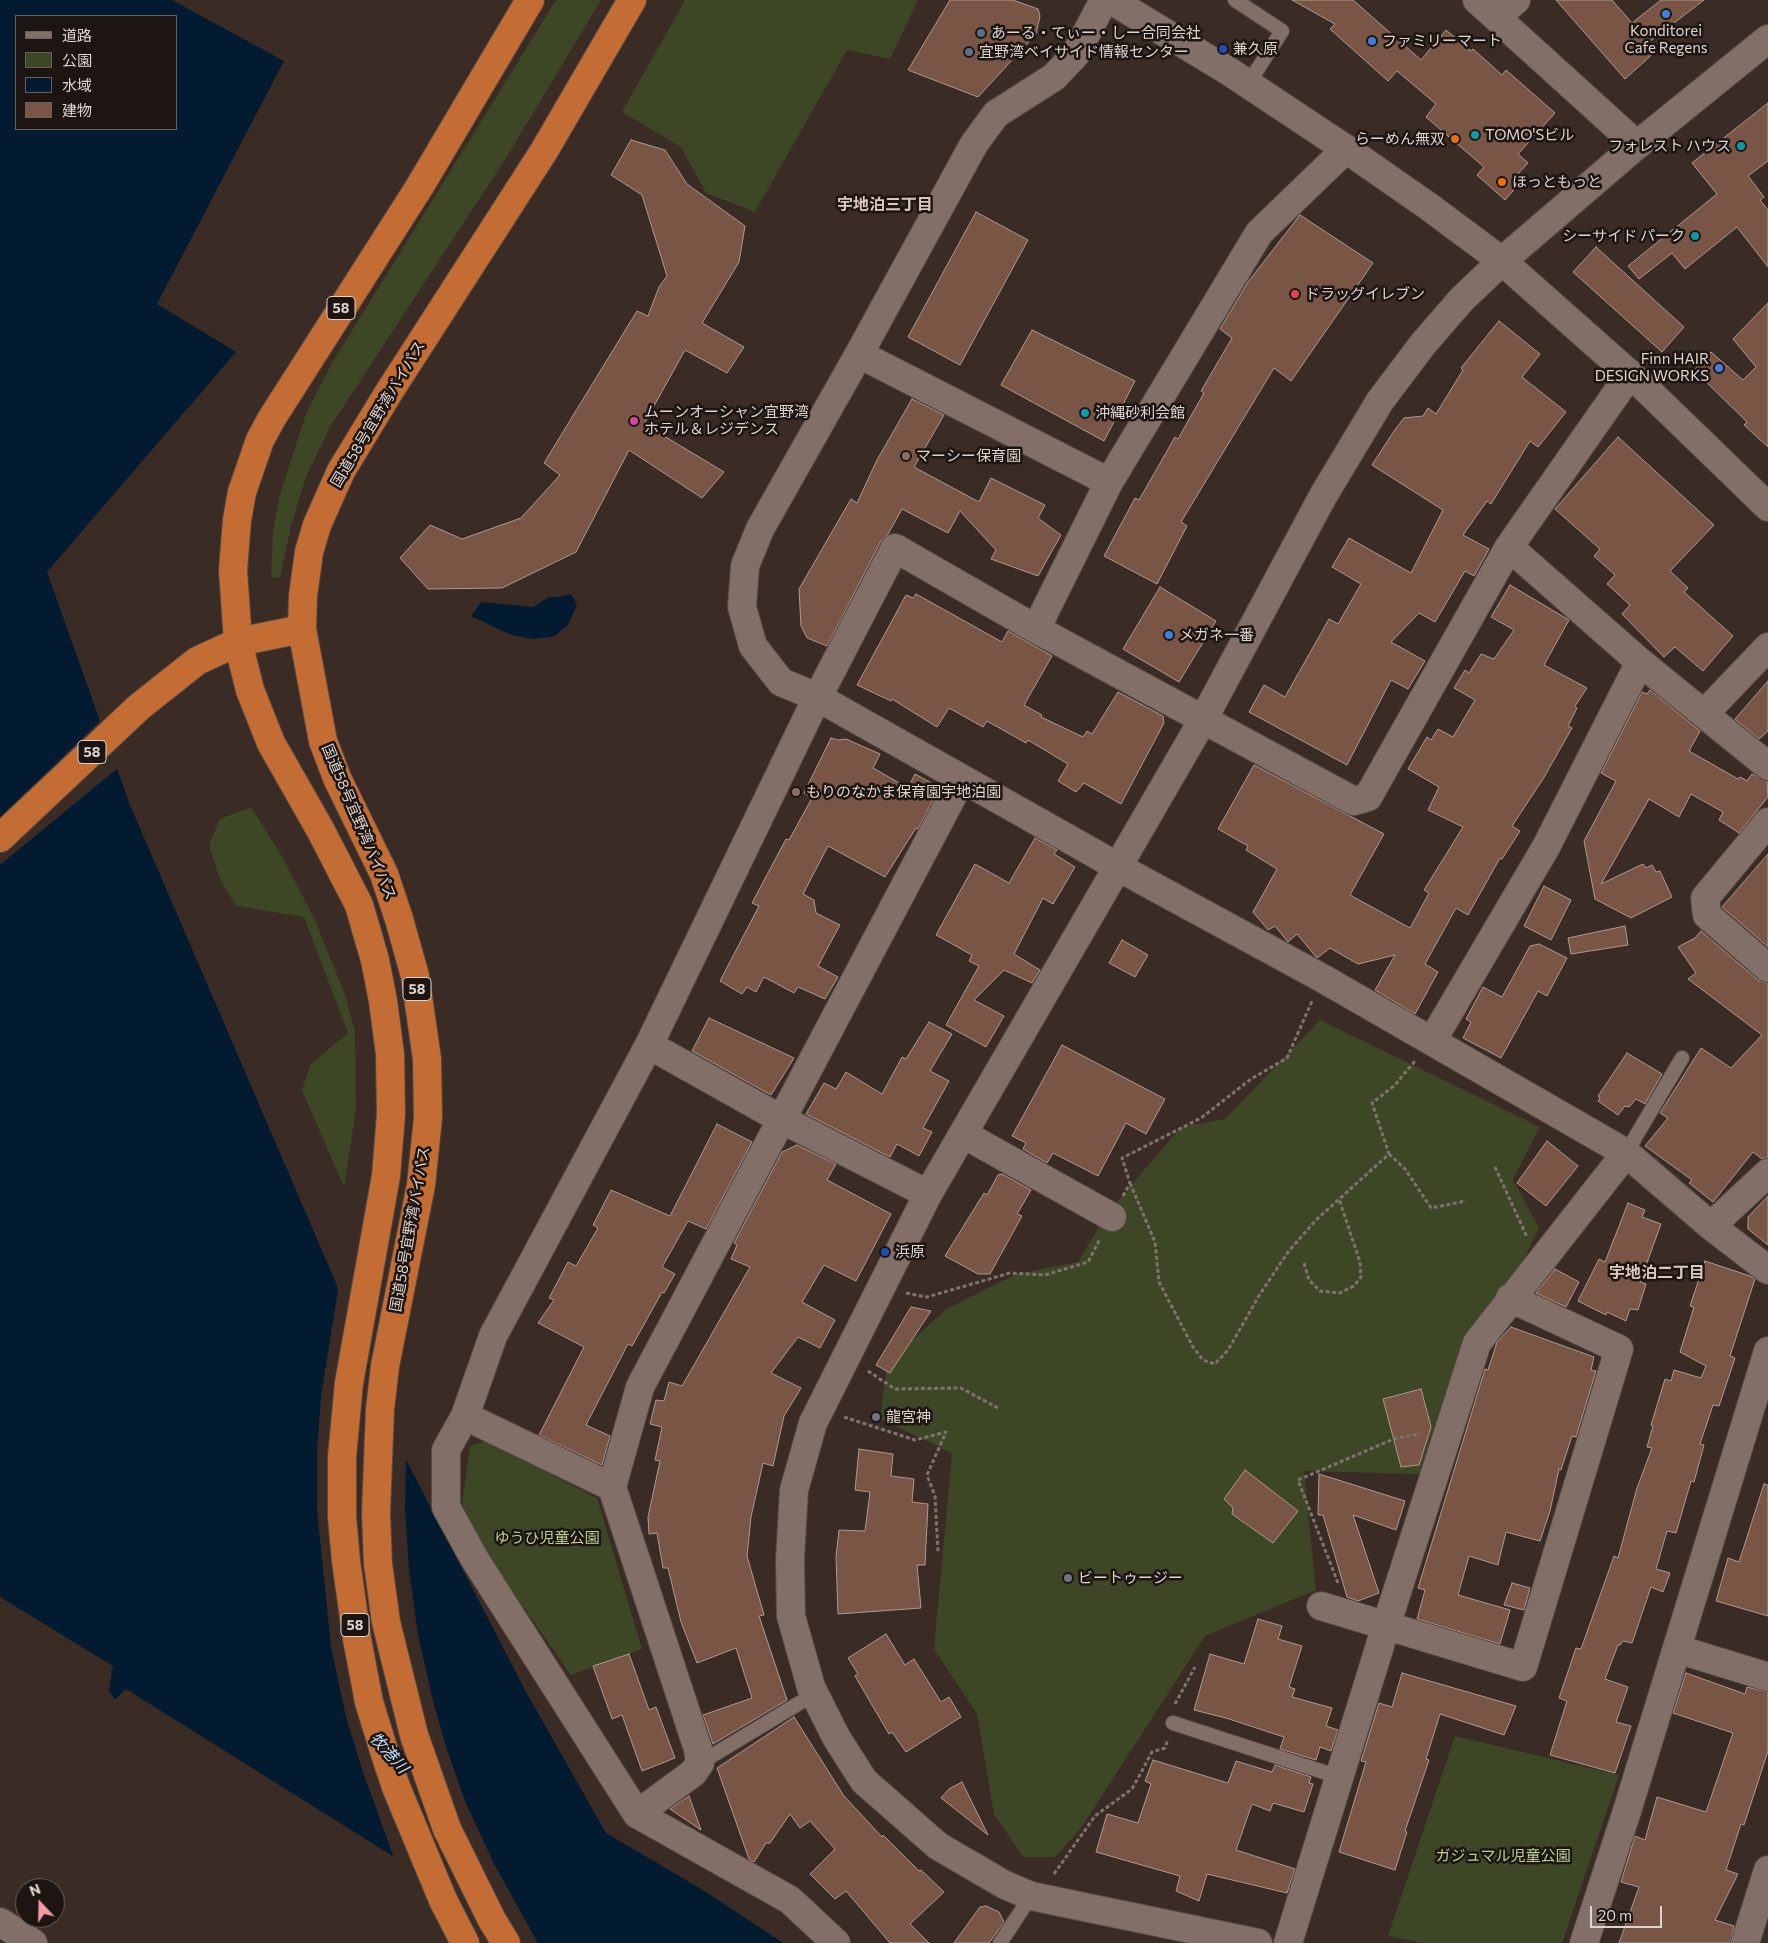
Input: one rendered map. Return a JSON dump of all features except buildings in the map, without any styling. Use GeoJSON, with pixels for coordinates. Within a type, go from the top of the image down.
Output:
{"type":"FeatureCollection","features":[{"type":"Feature","properties":{"kind":"highway","name":"国道58号宜野湾バイパス"},"geometry":{"type":"LineString","coordinates":[[506,1943],[492,1920],[447,1829],[414,1735],[386,1622],[378,1564],[376,1513],[380,1409],[386,1366],[414,1226],[425,1155],[428,1088],[424,1028],[415,976],[394,904],[374,852],[337,778],[323,741],[302,628],[305,578],[309,552],[317,525],[341,471],[389,392],[544,151],[632,0]]}},
{"type":"Feature","properties":{"kind":"highway","name":"58"},"geometry":{"type":"LineString","coordinates":[[465,1943],[443,1900],[396,1787],[385,1754],[370,1702],[350,1600],[342,1517],[342,1457],[349,1383],[364,1290],[386,1176],[391,1114],[390,1054],[383,1001],[375,960],[359,904],[325,838],[271,743],[250,690],[238,642],[233,570],[237,520],[242,492],[260,440],[287,391],[420,186],[530,1]]}},
{"type":"Feature","properties":{"kind":"highway","name":"58"},"geometry":{"type":"LineString","coordinates":[[0,838],[139,707],[197,661],[238,642],[302,628]]}},
{"type":"Feature","properties":{"kind":"street"},"geometry":{"type":"LineString","coordinates":[[1104,0],[1075,55],[1054,77],[996,114],[974,144],[859,354],[760,529],[745,566],[742,607],[753,646],[782,682],[817,697],[961,780],[1322,978],[1626,1152],[1711,1226],[1768,1270]]}},
{"type":"Feature","properties":{"kind":"street"},"geometry":{"type":"LineString","coordinates":[[1111,0],[1248,84],[1346,149],[1428,206],[1502,261],[1630,374],[1768,507]]}},
{"type":"Feature","properties":{"kind":"street"},"geometry":{"type":"LineString","coordinates":[[1496,6],[1636,145]]}},
{"type":"Feature","properties":{"kind":"street"},"geometry":{"type":"LineString","coordinates":[[1258,1943],[1035,1896],[1005,1885],[938,1846],[864,1781],[836,1737],[811,1687],[791,1616],[790,1559],[794,1490],[813,1424],[928,1194],[1204,718],[1323,496],[1380,401],[1423,344],[1462,299],[1502,261],[1636,145],[1768,39]]}},
{"type":"Feature","properties":{"kind":"street"},"geometry":{"type":"LineString","coordinates":[[1036,629],[1109,482],[1259,233],[1346,149]]}},
{"type":"Feature","properties":{"kind":"street"},"geometry":{"type":"LineString","coordinates":[[859,354],[1109,482]]}},
{"type":"Feature","properties":{"kind":"street"},"geometry":{"type":"LineString","coordinates":[[836,1943],[790,1900],[637,1814],[474,1558],[446,1507],[446,1450],[465,1416],[494,1336],[648,1045],[817,697],[895,548],[1036,629],[1204,718],[1354,801],[1368,797],[1509,547],[1630,374]]}},
{"type":"Feature","properties":{"kind":"street"},"geometry":{"type":"LineString","coordinates":[[1509,547],[1640,662],[1768,766]]}},
{"type":"Feature","properties":{"kind":"street"},"geometry":{"type":"LineString","coordinates":[[1704,714],[1768,648]]}},
{"type":"Feature","properties":{"kind":"street"},"geometry":{"type":"LineString","coordinates":[[1432,1041],[1546,846],[1640,662]]}},
{"type":"Feature","properties":{"kind":"street"},"geometry":{"type":"LineString","coordinates":[[637,1814],[693,1773],[700,1763],[698,1749],[612,1487],[640,1387],[961,780]]}},
{"type":"Feature","properties":{"kind":"street"},"geometry":{"type":"LineString","coordinates":[[1768,822],[1705,898],[1708,915],[1768,968]]}},
{"type":"Feature","properties":{"kind":"street"},"geometry":{"type":"LineString","coordinates":[[648,1045],[782,1119],[928,1194]]}},
{"type":"Feature","properties":{"kind":"street"},"geometry":{"type":"LineString","coordinates":[[963,1134],[1112,1217]]}},
{"type":"Feature","properties":{"kind":"street"},"geometry":{"type":"LineString","coordinates":[[1288,1943],[1386,1626],[1477,1343],[1510,1298],[1626,1152]]}},
{"type":"Feature","properties":{"kind":"street"},"geometry":{"type":"LineString","coordinates":[[1711,1226],[1768,1173]]}},
{"type":"Feature","properties":{"kind":"street"},"geometry":{"type":"LineString","coordinates":[[1321,1606],[1523,1667],[1619,1350],[1510,1298]]}},
{"type":"Feature","properties":{"kind":"street"},"geometry":{"type":"LineString","coordinates":[[1584,1943],[1677,1649],[1768,1351]]}},
{"type":"Feature","properties":{"kind":"street"},"geometry":{"type":"LineString","coordinates":[[465,1416],[612,1487]]}},
{"type":"Feature","properties":{"kind":"street"},"geometry":{"type":"LineString","coordinates":[[1677,1649],[1768,1678]]}},
{"type":"Feature","properties":{"kind":"street"},"geometry":{"type":"LineString","coordinates":[[1745,1943],[1768,1870]]}},
{"type":"Feature","properties":{"kind":"street"},"geometry":{"type":"LineString","coordinates":[[0,1922],[34,1943]]}},
{"type":"Feature","properties":{"kind":"lane"},"geometry":{"type":"LineString","coordinates":[[1236,0],[1282,31],[1248,84]]}},
{"type":"Feature","properties":{"kind":"lane"},"geometry":{"type":"LineString","coordinates":[[1626,1152],[1682,1058]]}},
{"type":"Feature","properties":{"kind":"lane"},"geometry":{"type":"LineString","coordinates":[[700,1763],[806,1699]]}},
{"type":"Feature","properties":{"kind":"lane"},"geometry":{"type":"LineString","coordinates":[[1173,1723],[1339,1778]]}},
{"type":"Feature","properties":{"kind":"lane"},"geometry":{"type":"LineString","coordinates":[[1000,1943],[1035,1896]]}},
{"type":"Feature","properties":{"kind":"path"},"geometry":{"type":"LineString","coordinates":[[1322,978],[1287,1058],[1251,1079],[1201,1118],[1122,1158],[1130,1183],[1155,1242],[1159,1282],[1193,1347],[1203,1360],[1215,1364],[1228,1350],[1260,1294],[1288,1252],[1316,1220],[1389,1154]]}},
{"type":"Feature","properties":{"kind":"path"},"geometry":{"type":"LineString","coordinates":[[1432,1041],[1394,1086],[1372,1103],[1389,1154],[1405,1170],[1431,1208],[1466,1201]]}},
{"type":"Feature","properties":{"kind":"path"},"geometry":{"type":"LineString","coordinates":[[1495,1167],[1538,1263]]}},
{"type":"Feature","properties":{"kind":"path"},"geometry":{"type":"LineString","coordinates":[[881,1289],[927,1297],[1010,1273],[1045,1275],[1088,1262],[1130,1183]]}},
{"type":"Feature","properties":{"kind":"path"},"geometry":{"type":"LineString","coordinates":[[1304,1263],[1309,1280],[1320,1291],[1340,1293],[1354,1286],[1361,1277],[1360,1262],[1339,1199]]}},
{"type":"Feature","properties":{"kind":"path"},"geometry":{"type":"LineString","coordinates":[[847,1357],[895,1389],[962,1388],[998,1408]]}},
{"type":"Feature","properties":{"kind":"path"},"geometry":{"type":"LineString","coordinates":[[820,1409],[915,1440],[946,1432],[927,1475],[935,1496],[938,1552]]}},
{"type":"Feature","properties":{"kind":"path"},"geometry":{"type":"LineString","coordinates":[[1350,1615],[1298,1480],[1396,1438],[1448,1431]]}},
{"type":"Feature","properties":{"kind":"path"},"geometry":{"type":"LineString","coordinates":[[1035,1896],[1095,1816],[1132,1789],[1152,1752],[1165,1748],[1173,1723],[1176,1703],[1195,1667]]}},
{"type":"Feature","properties":{"kind":"green space"},"geometry":{"type":"Polygon","coordinates":[[[556,0],[601,0],[506,158],[330,427],[306,477],[291,526],[280,577],[271,578],[273,532],[279,498],[306,414],[332,363],[556,0]]]}},
{"type":"Feature","properties":{"kind":"green space"},"geometry":{"type":"Polygon","coordinates":[[[685,0],[918,0],[890,59],[847,50],[755,212],[706,193],[681,147],[622,112],[685,0]]]}},
{"type":"Feature","properties":{"kind":"green space"},"geometry":{"type":"Polygon","coordinates":[[[251,807],[280,853],[314,918],[344,992],[355,1031],[356,1110],[344,1187],[302,1090],[310,1065],[348,1033],[304,917],[236,906],[219,877],[209,845],[220,819],[251,807]]]}},
{"type":"Feature","properties":{"kind":"green space"},"geometry":{"type":"Polygon","coordinates":[[[1320,1020],[1540,1127],[1513,1179],[1539,1228],[1419,1474],[1304,1471],[1316,1590],[1205,1636],[1081,1828],[1055,1857],[1023,1857],[994,1814],[977,1714],[934,1649],[952,1453],[880,1419],[887,1364],[945,1310],[1016,1274],[1078,1262],[1105,1216],[1181,1127],[1225,1119],[1320,1020]]]}},
{"type":"Feature","properties":{"kind":"green space","name":"ゆうひ児童公園"},"geometry":{"type":"Polygon","coordinates":[[[485,1441],[597,1498],[642,1649],[571,1675],[487,1555],[462,1505],[470,1446],[485,1441]]]}},
{"type":"Feature","properties":{"kind":"green space","name":"ガジュマル児童公園"},"geometry":{"type":"Polygon","coordinates":[[[1455,1736],[1619,1775],[1562,1943],[1422,1943],[1388,1936],[1455,1736]]]}},
{"type":"Feature","properties":{"kind":"water","name":"牧港川"},"geometry":{"type":"Polygon","coordinates":[[[0,0],[172,0],[284,61],[157,304],[236,352],[47,572],[130,805],[333,1276],[402,1452],[526,1692],[606,1833],[703,1890],[783,1943],[493,1943],[407,1865],[126,1689],[115,1699],[109,1691],[113,1666],[0,1597],[0,0]]]}},
{"type":"Feature","properties":{"kind":"water"},"geometry":{"type":"Polygon","coordinates":[[[571,594],[577,605],[568,625],[555,636],[534,639],[511,635],[471,616],[481,602],[533,607],[549,597],[571,594]]]}},
{"type":"Feature","properties":{"kind":"pier"},"geometry":{"type":"Polygon","coordinates":[[[102,719],[119,767],[0,865],[0,817],[102,719]]]}},
{"type":"Feature","properties":{"kind":"pier"},"geometry":{"type":"Polygon","coordinates":[[[339,1284],[368,1357],[366,1367],[372,1368],[406,1453],[405,1507],[409,1570],[418,1635],[433,1701],[447,1750],[465,1801],[494,1864],[538,1943],[489,1943],[419,1889],[406,1867],[395,1861],[362,1769],[346,1717],[331,1647],[317,1510],[317,1451],[321,1396],[339,1284]]]}},
{"type":"Feature","properties":{"kind":"place","name":"Konditorei Cafe Regens"},"geometry":{"type":"Point","coordinates":[1666,14]}},
{"type":"Feature","properties":{"kind":"place","name":"あーる・てぃー・しー合同会社"},"geometry":{"type":"Point","coordinates":[981,33]}},
{"type":"Feature","properties":{"kind":"place","name":"ファミリーマート"},"geometry":{"type":"Point","coordinates":[1372,41]}},
{"type":"Feature","properties":{"kind":"place","name":"兼久原"},"geometry":{"type":"Point","coordinates":[1223,49]}},
{"type":"Feature","properties":{"kind":"place","name":"宜野湾ベイサイド情報センター"},"geometry":{"type":"Point","coordinates":[969,52]}},
{"type":"Feature","properties":{"kind":"place","name":"TOMO'Sビル"},"geometry":{"type":"Point","coordinates":[1475,135]}},
{"type":"Feature","properties":{"kind":"place","name":"らーめん無双"},"geometry":{"type":"Point","coordinates":[1455,139]}},
{"type":"Feature","properties":{"kind":"place","name":"フォレスト ハウス"},"geometry":{"type":"Point","coordinates":[1741,146]}},
{"type":"Feature","properties":{"kind":"place","name":"ほっともっと"},"geometry":{"type":"Point","coordinates":[1502,182]}},
{"type":"Feature","properties":{"kind":"place","name":"シーサイド パーク"},"geometry":{"type":"Point","coordinates":[1695,236]}},
{"type":"Feature","properties":{"kind":"place","name":"ドラッグイレブン"},"geometry":{"type":"Point","coordinates":[1295,294]}},
{"type":"Feature","properties":{"kind":"place","name":"Finn HAIR DESIGN WORKS"},"geometry":{"type":"Point","coordinates":[1719,368]}},
{"type":"Feature","properties":{"kind":"place","name":"沖縄砂利会館"},"geometry":{"type":"Point","coordinates":[1085,413]}},
{"type":"Feature","properties":{"kind":"place","name":"ムーンオーシャン宜野湾 ホテル＆レジデンス"},"geometry":{"type":"Point","coordinates":[634,421]}},
{"type":"Feature","properties":{"kind":"place","name":"マーシー保育園"},"geometry":{"type":"Point","coordinates":[906,456]}},
{"type":"Feature","properties":{"kind":"place","name":"メガネ一番"},"geometry":{"type":"Point","coordinates":[1169,635]}},
{"type":"Feature","properties":{"kind":"place","name":"もりのなかま保育園宇地泊園"},"geometry":{"type":"Point","coordinates":[796,792]}},
{"type":"Feature","properties":{"kind":"place","name":"浜原"},"geometry":{"type":"Point","coordinates":[885,1252]}},
{"type":"Feature","properties":{"kind":"place","name":"龍宮神"},"geometry":{"type":"Point","coordinates":[876,1417]}},
{"type":"Feature","properties":{"kind":"place","name":"ビートゥージー"},"geometry":{"type":"Point","coordinates":[1068,1578]}},
{"type":"Feature","properties":{"kind":"district","name":"宇地泊三丁目"},"geometry":{"type":"Point","coordinates":[885,205]}},
{"type":"Feature","properties":{"kind":"district","name":"宇地泊二丁目"},"geometry":{"type":"Point","coordinates":[1657,1273]}}]}
